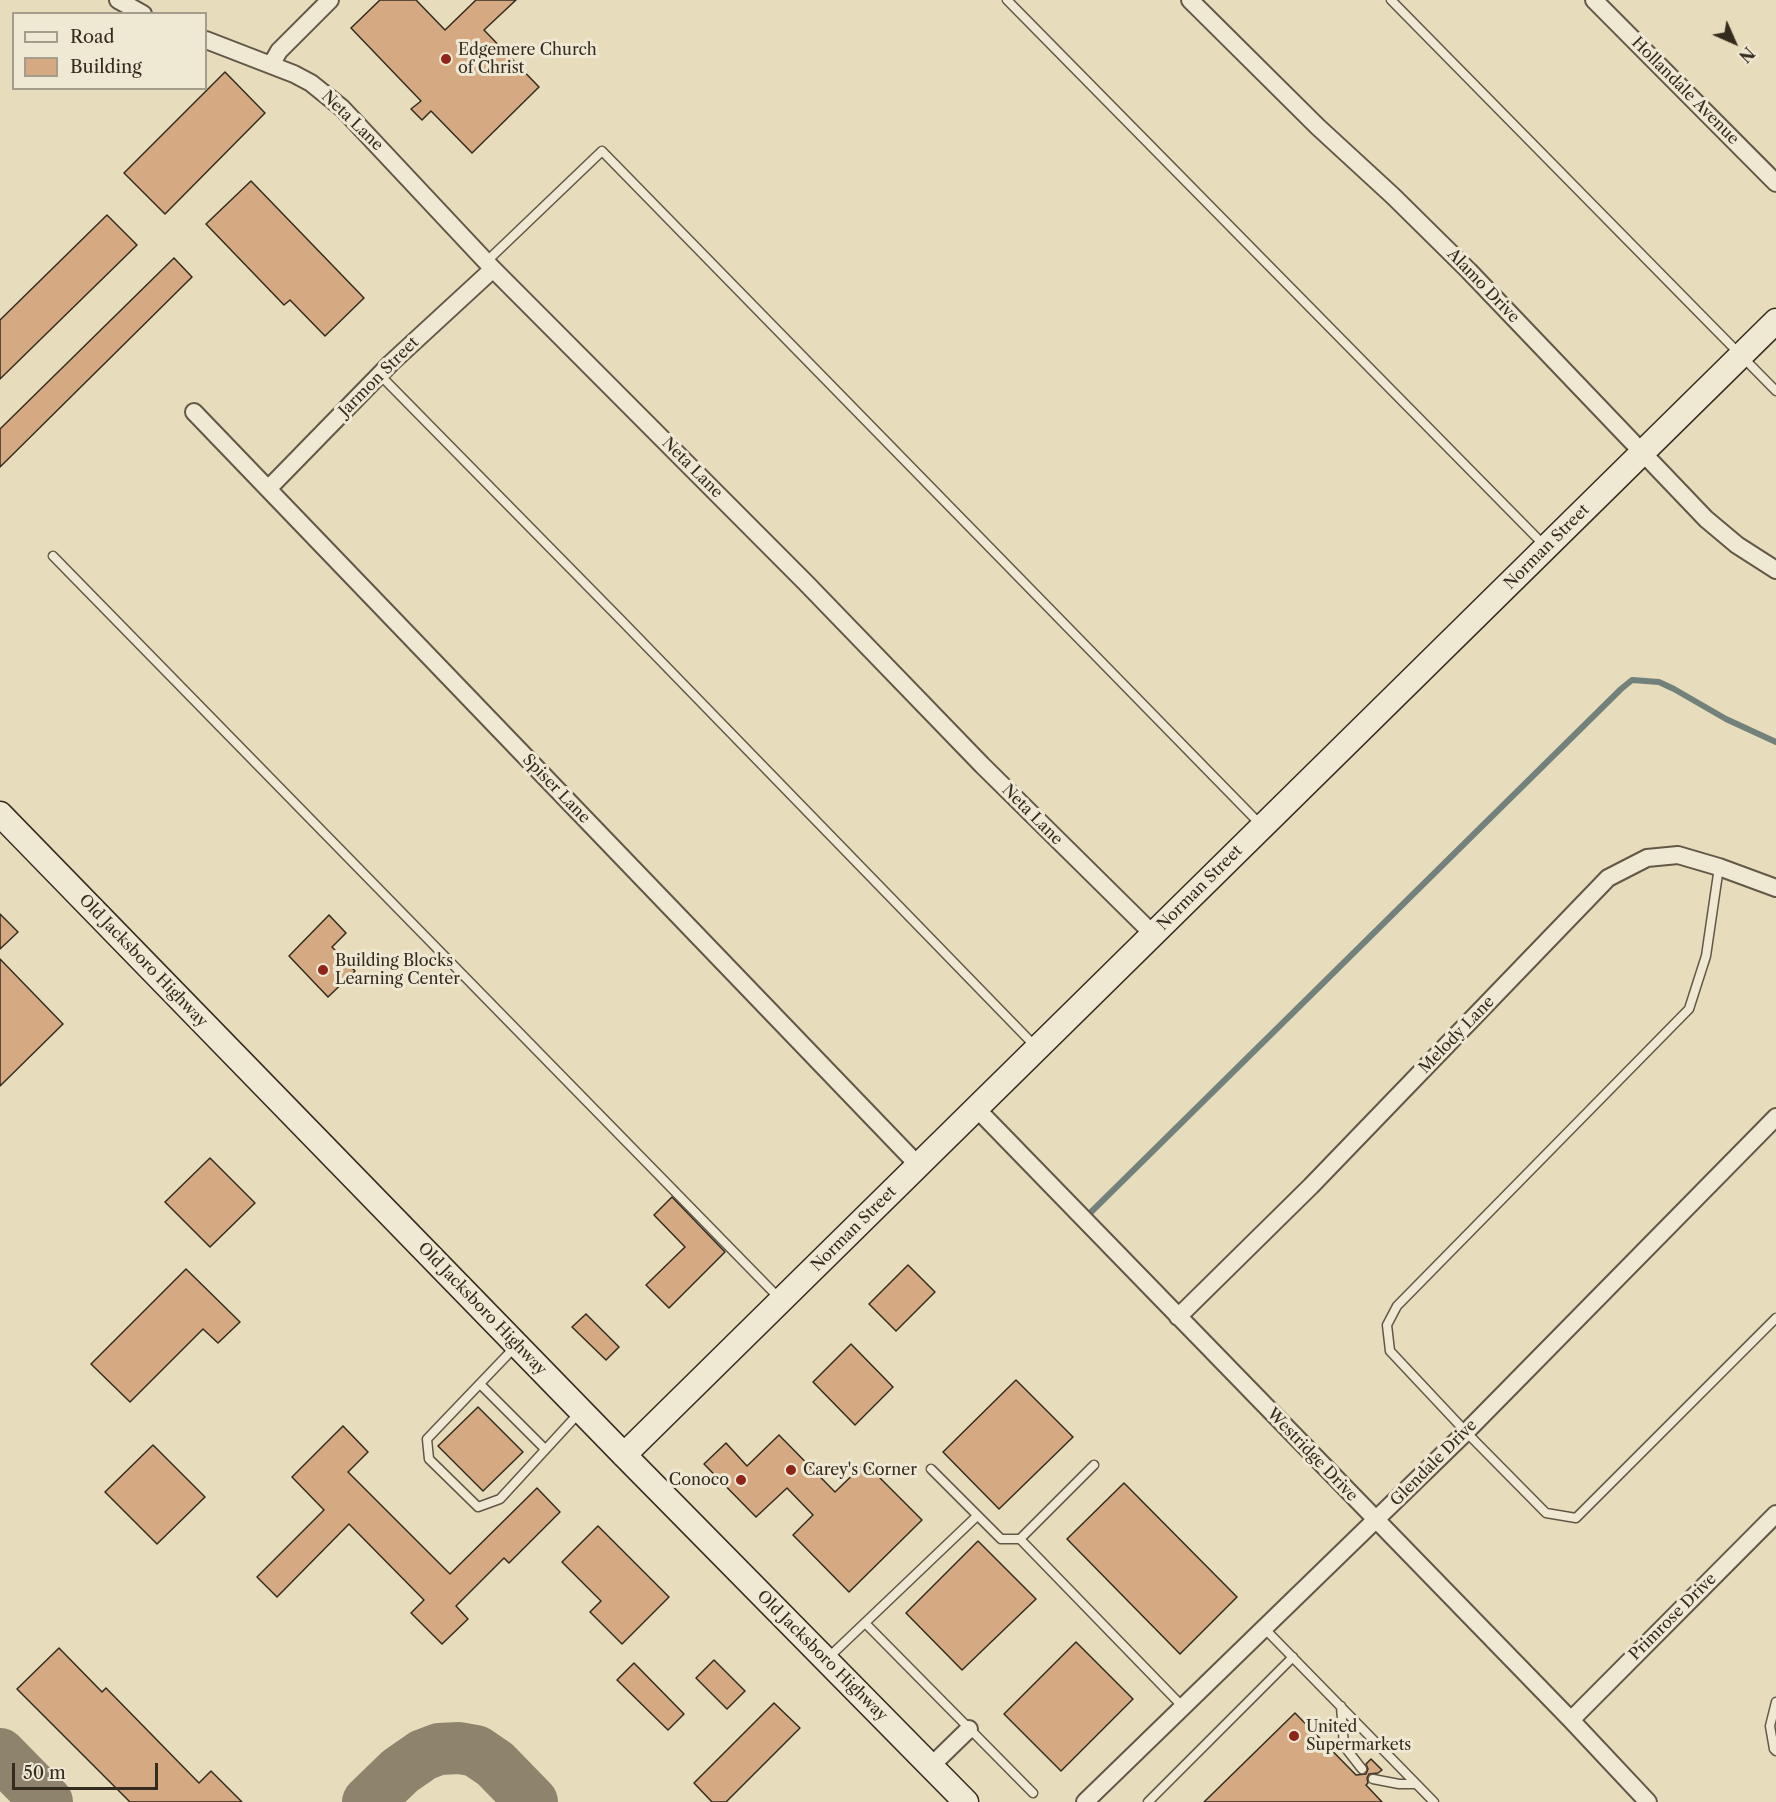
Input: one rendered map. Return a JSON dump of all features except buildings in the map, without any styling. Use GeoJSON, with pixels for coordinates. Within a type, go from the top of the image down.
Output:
{"type":"FeatureCollection","features":[{"type":"Feature","properties":{"kind":"street"},"geometry":{"type":"LineString","coordinates":[[118,0],[139,12]]}},
{"type":"Feature","properties":{"kind":"street"},"geometry":{"type":"LineString","coordinates":[[271,65],[279,51],[330,0]]}},
{"type":"Feature","properties":{"kind":"street","name":"Alamo Drive"},"geometry":{"type":"LineString","coordinates":[[1190,0],[1318,127],[1393,196],[1469,271],[1643,452],[1669,483],[1706,519],[1737,546],[1776,570]]}},
{"type":"Feature","properties":{"kind":"street","name":"Hollandale Avenue"},"geometry":{"type":"LineString","coordinates":[[1594,0],[1776,183]]}},
{"type":"Feature","properties":{"kind":"street","name":"Neta Lane"},"geometry":{"type":"LineString","coordinates":[[207,40],[311,83],[342,108],[489,265],[797,574],[981,765],[1153,934]]}},
{"type":"Feature","properties":{"kind":"street","name":"Jarmon Street"},"geometry":{"type":"LineString","coordinates":[[268,489],[489,265]]}},
{"type":"Feature","properties":{"kind":"street","name":"Norman Street"},"geometry":{"type":"LineString","coordinates":[[624,1455],[1776,321]]}},
{"type":"Feature","properties":{"kind":"street","name":"Spiser Lane"},"geometry":{"type":"LineString","coordinates":[[194,412],[918,1165]]}},
{"type":"Feature","properties":{"kind":"street","name":"Old Jacksboro Highway"},"geometry":{"type":"LineString","coordinates":[[0,814],[624,1455],[966,1802]]}},
{"type":"Feature","properties":{"kind":"street","name":"Melody Lane"},"geometry":{"type":"LineString","coordinates":[[1178,1317],[1311,1186],[1608,879],[1647,858],[1678,855],[1776,888]]}},
{"type":"Feature","properties":{"kind":"street","name":"Westridge Drive"},"geometry":{"type":"LineString","coordinates":[[976,1108],[1648,1802]]}},
{"type":"Feature","properties":{"kind":"street","name":"Glendale Drive"},"geometry":{"type":"LineString","coordinates":[[1085,1802],[1466,1432],[1776,1117]]}},
{"type":"Feature","properties":{"kind":"street","name":"Primrose Drive"},"geometry":{"type":"LineString","coordinates":[[1571,1720],[1776,1514]]}},
{"type":"Feature","properties":{"kind":"street"},"geometry":{"type":"LineString","coordinates":[[931,1766],[969,1729]]}},
{"type":"Feature","properties":{"kind":"lane"},"geometry":{"type":"LineString","coordinates":[[1007,0],[1547,547]]}},
{"type":"Feature","properties":{"kind":"lane"},"geometry":{"type":"LineString","coordinates":[[1390,0],[1776,391]]}},
{"type":"Feature","properties":{"kind":"lane"},"geometry":{"type":"LineString","coordinates":[[489,265],[602,151],[1262,827]]}},
{"type":"Feature","properties":{"kind":"lane"},"geometry":{"type":"LineString","coordinates":[[380,375],[1037,1048]]}},
{"type":"Feature","properties":{"kind":"lane"},"geometry":{"type":"LineString","coordinates":[[53,556],[781,1300]]}},
{"type":"Feature","properties":{"kind":"lane"},"geometry":{"type":"LineString","coordinates":[[1719,867],[1706,956],[1689,1009],[1397,1306],[1387,1325],[1390,1351],[1546,1513],[1576,1518],[1776,1318]]}},
{"type":"Feature","properties":{"kind":"lane"},"geometry":{"type":"LineString","coordinates":[[518,1345],[427,1439],[429,1459],[478,1507],[500,1499],[581,1410]]}},
{"type":"Feature","properties":{"kind":"lane"},"geometry":{"type":"LineString","coordinates":[[480,1384],[545,1449]]}},
{"type":"Feature","properties":{"kind":"lane"},"geometry":{"type":"LineString","coordinates":[[931,1469],[1001,1539],[1020,1539],[1094,1465]]}},
{"type":"Feature","properties":{"kind":"lane"},"geometry":{"type":"LineString","coordinates":[[826,1660],[977,1516]]}},
{"type":"Feature","properties":{"kind":"lane"},"geometry":{"type":"LineString","coordinates":[[1020,1539],[1183,1707]]}},
{"type":"Feature","properties":{"kind":"lane"},"geometry":{"type":"LineString","coordinates":[[865,1623],[1032,1793]]}},
{"type":"Feature","properties":{"kind":"lane"},"geometry":{"type":"LineString","coordinates":[[1264,1628],[1434,1802]]}},
{"type":"Feature","properties":{"kind":"lane"},"geometry":{"type":"LineString","coordinates":[[1148,1802],[1293,1657]]}},
{"type":"Feature","properties":{"kind":"lane"},"geometry":{"type":"LineString","coordinates":[[1776,1702],[1770,1726],[1776,1751]]}},
{"type":"Feature","properties":{"kind":"lane"},"geometry":{"type":"LineString","coordinates":[[1341,1706],[1344,1746],[1362,1769]]}},
{"type":"Feature","properties":{"kind":"lane"},"geometry":{"type":"LineString","coordinates":[[1373,1779],[1399,1784],[1416,1784]]}},
{"type":"Feature","properties":{"kind":"waterway"},"geometry":{"type":"LineString","coordinates":[[1084,1219],[1632,680],[1659,682],[1726,719],[1776,742]]}},
{"type":"Feature","properties":{"kind":"taxiway"},"geometry":{"type":"LineString","coordinates":[[368,1802],[400,1771],[423,1755],[439,1749],[459,1748],[476,1751],[495,1764],[532,1802]]}},
{"type":"Feature","properties":{"kind":"taxiway"},"geometry":{"type":"LineString","coordinates":[[0,1754],[47,1802]]}},
{"type":"Feature","properties":{"kind":"place","name":"Edgemere Church of Christ"},"geometry":{"type":"Point","coordinates":[446,59]}},
{"type":"Feature","properties":{"kind":"place","name":"Building Blocks Learning Center"},"geometry":{"type":"Point","coordinates":[323,970]}},
{"type":"Feature","properties":{"kind":"place","name":"Carey's Corner"},"geometry":{"type":"Point","coordinates":[791,1470]}},
{"type":"Feature","properties":{"kind":"place","name":"Conoco"},"geometry":{"type":"Point","coordinates":[741,1480]}},
{"type":"Feature","properties":{"kind":"place","name":"United Supermarkets"},"geometry":{"type":"Point","coordinates":[1294,1736]}}]}
